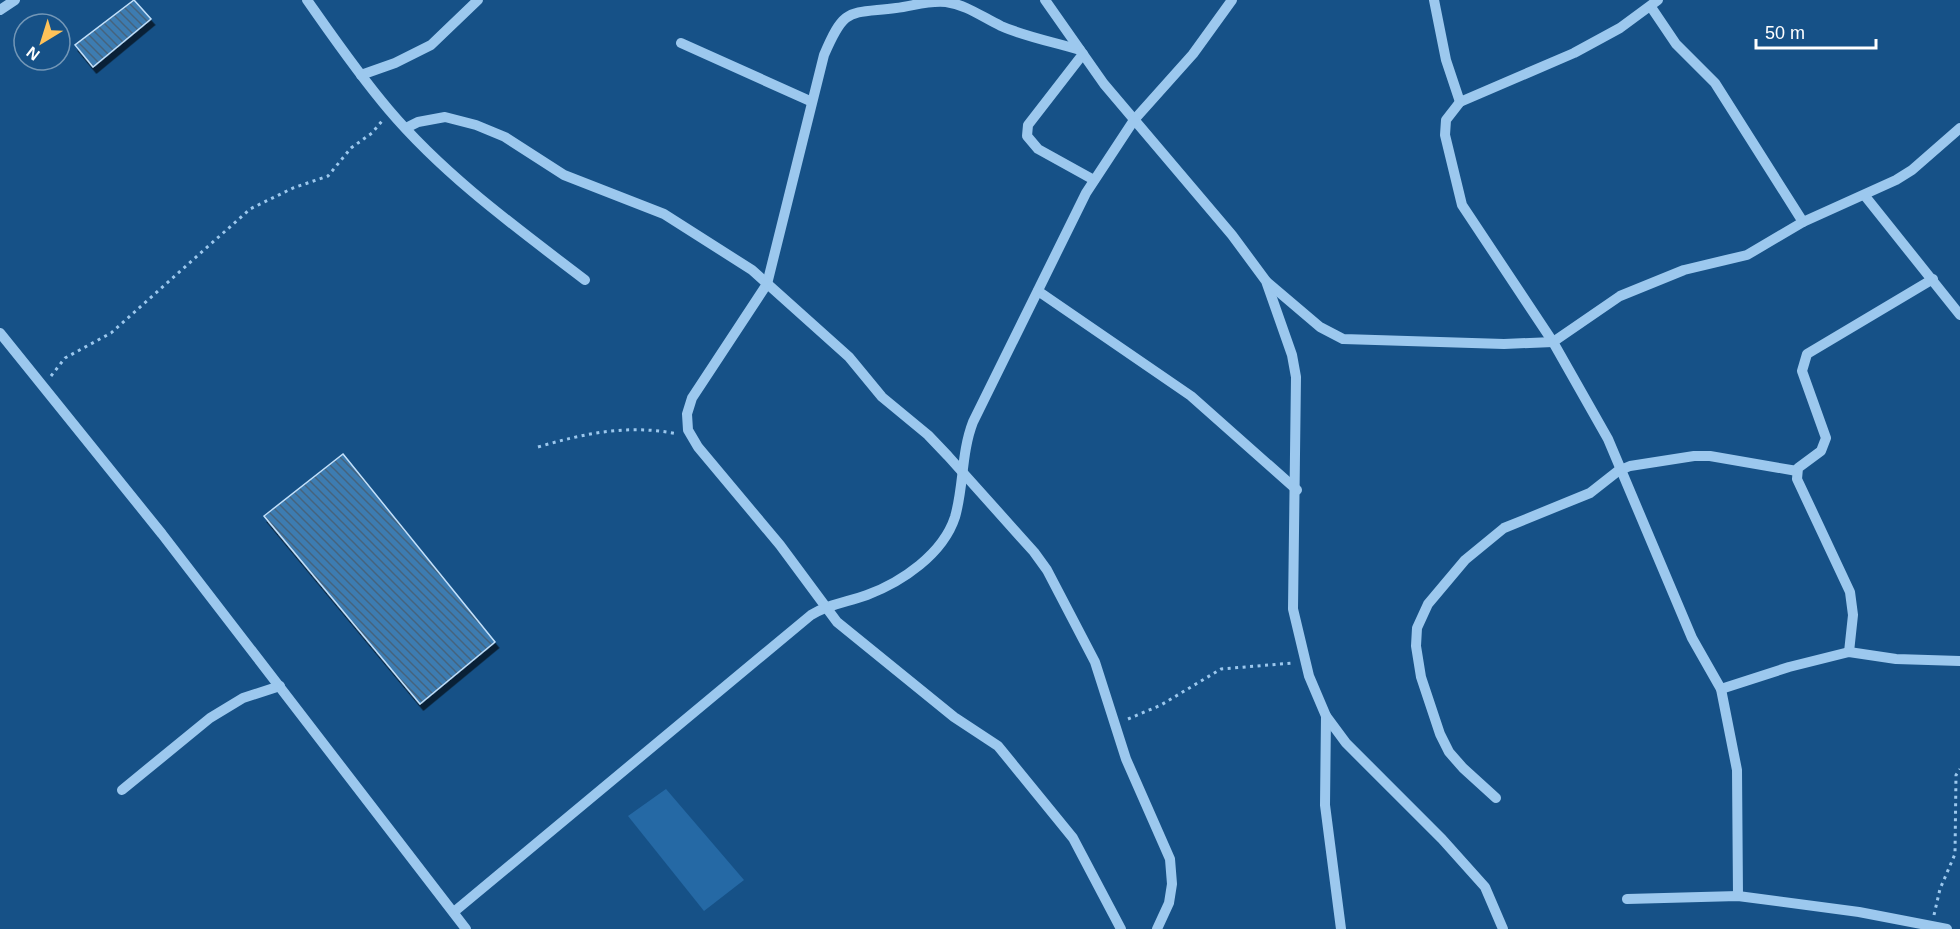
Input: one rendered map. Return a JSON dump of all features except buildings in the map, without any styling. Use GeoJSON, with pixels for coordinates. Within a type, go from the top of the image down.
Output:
{"type":"FeatureCollection","features":[{"type":"Feature","properties":{"kind":"street"},"geometry":{"type":"LineString","coordinates":[[0,10],[15,0]]}},
{"type":"Feature","properties":{"kind":"street"},"geometry":{"type":"LineString","coordinates":[[307,0],[388,110],[503,217],[585,280]]}},
{"type":"Feature","properties":{"kind":"street"},"geometry":{"type":"LineString","coordinates":[[361,75],[395,63],[431,45],[478,0]]}},
{"type":"Feature","properties":{"kind":"street"},"geometry":{"type":"LineString","coordinates":[[1045,0],[1081,52],[1134,120],[1232,235],[1266,281],[1320,327],[1342,339],[1504,344],[1553,342],[1620,296],[1699,265],[1747,255],[1803,222],[1864,196],[1912,170],[1960,128]]}},
{"type":"Feature","properties":{"kind":"street"},"geometry":{"type":"LineString","coordinates":[[455,911],[789,632],[825,607],[879,590],[934,552],[954,520],[961,496],[964,452],[973,422],[1094,180],[1134,120],[1193,54],[1233,0]]}},
{"type":"Feature","properties":{"kind":"street"},"geometry":{"type":"LineString","coordinates":[[1434,0],[1446,60],[1460,102]]}},
{"type":"Feature","properties":{"kind":"street"},"geometry":{"type":"LineString","coordinates":[[1081,52],[1011,30],[963,6],[949,3],[934,1],[895,8],[868,9],[845,18],[836,28],[824,55],[810,101],[767,284],[692,398],[687,426],[691,438],[780,545],[825,607],[843,627],[934,701],[999,746],[1073,838],[1122,929]]}},
{"type":"Feature","properties":{"kind":"street"},"geometry":{"type":"LineString","coordinates":[[1738,896],[1737,770],[1721,689],[1692,638],[1608,440],[1553,342],[1462,205],[1445,135],[1446,120],[1460,102],[1574,53],[1620,28],[1655,3],[1670,38],[1715,83],[1803,222]]}},
{"type":"Feature","properties":{"kind":"street"},"geometry":{"type":"LineString","coordinates":[[681,43],[810,101]]}},
{"type":"Feature","properties":{"kind":"street"},"geometry":{"type":"LineString","coordinates":[[1081,52],[1028,125],[1027,135],[1038,149],[1094,180]]}},
{"type":"Feature","properties":{"kind":"street"},"geometry":{"type":"LineString","coordinates":[[406,128],[425,120],[445,117],[505,137],[564,175],[657,210],[740,261],[849,357],[882,397],[928,435],[1034,552],[1047,570],[1095,662],[1126,759],[1170,859],[1172,884],[1169,903],[1157,929]]}},
{"type":"Feature","properties":{"kind":"street"},"geometry":{"type":"LineString","coordinates":[[1864,196],[1960,315]]}},
{"type":"Feature","properties":{"kind":"street"},"geometry":{"type":"LineString","coordinates":[[1496,798],[1449,752],[1440,734],[1422,677],[1416,646],[1417,628],[1428,604],[1465,560],[1487,540],[1520,521],[1590,493],[1622,469],[1695,456],[1797,471],[1821,451],[1826,438],[1802,371],[1807,354],[1933,279]]}},
{"type":"Feature","properties":{"kind":"street"},"geometry":{"type":"LineString","coordinates":[[1266,281],[1292,355],[1296,376],[1297,490],[1293,609],[1304,660],[1326,716],[1366,767],[1442,839],[1485,887],[1503,929]]}},
{"type":"Feature","properties":{"kind":"street"},"geometry":{"type":"LineString","coordinates":[[1038,291],[1191,396],[1297,490]]}},
{"type":"Feature","properties":{"kind":"street"},"geometry":{"type":"LineString","coordinates":[[0,333],[455,911],[460,927]]}},
{"type":"Feature","properties":{"kind":"street"},"geometry":{"type":"LineString","coordinates":[[1797,471],[1797,479],[1850,592],[1853,615],[1849,652]]}},
{"type":"Feature","properties":{"kind":"street"},"geometry":{"type":"LineString","coordinates":[[1721,689],[1789,667],[1849,652],[1906,660],[1960,662]]}},
{"type":"Feature","properties":{"kind":"street"},"geometry":{"type":"LineString","coordinates":[[122,790],[168,750],[210,718],[243,698],[280,686]]}},
{"type":"Feature","properties":{"kind":"street"},"geometry":{"type":"LineString","coordinates":[[1326,716],[1325,805],[1341,929]]}},
{"type":"Feature","properties":{"kind":"street"},"geometry":{"type":"LineString","coordinates":[[1627,898],[1738,896],[1947,929]]}},
{"type":"Feature","properties":{"kind":"path"},"geometry":{"type":"LineString","coordinates":[[47,390],[51,374],[65,358],[111,333],[250,209],[292,188],[328,176],[351,148],[377,129],[388,110]]}},
{"type":"Feature","properties":{"kind":"path"},"geometry":{"type":"LineString","coordinates":[[538,447],[591,432],[626,428],[662,431],[691,438]]}},
{"type":"Feature","properties":{"kind":"path"},"geometry":{"type":"LineString","coordinates":[[1114,722],[1132,718],[1161,705],[1221,669],[1285,665],[1304,660]]}},
{"type":"Feature","properties":{"kind":"path"},"geometry":{"type":"LineString","coordinates":[[1934,926],[1936,902],[1955,854],[1956,775],[1960,769]]}},
{"type":"Feature","properties":{"kind":"shaded area"},"geometry":{"type":"Polygon","coordinates":[[[666,789],[744,880],[704,911],[628,816],[666,789]]]}}]}
